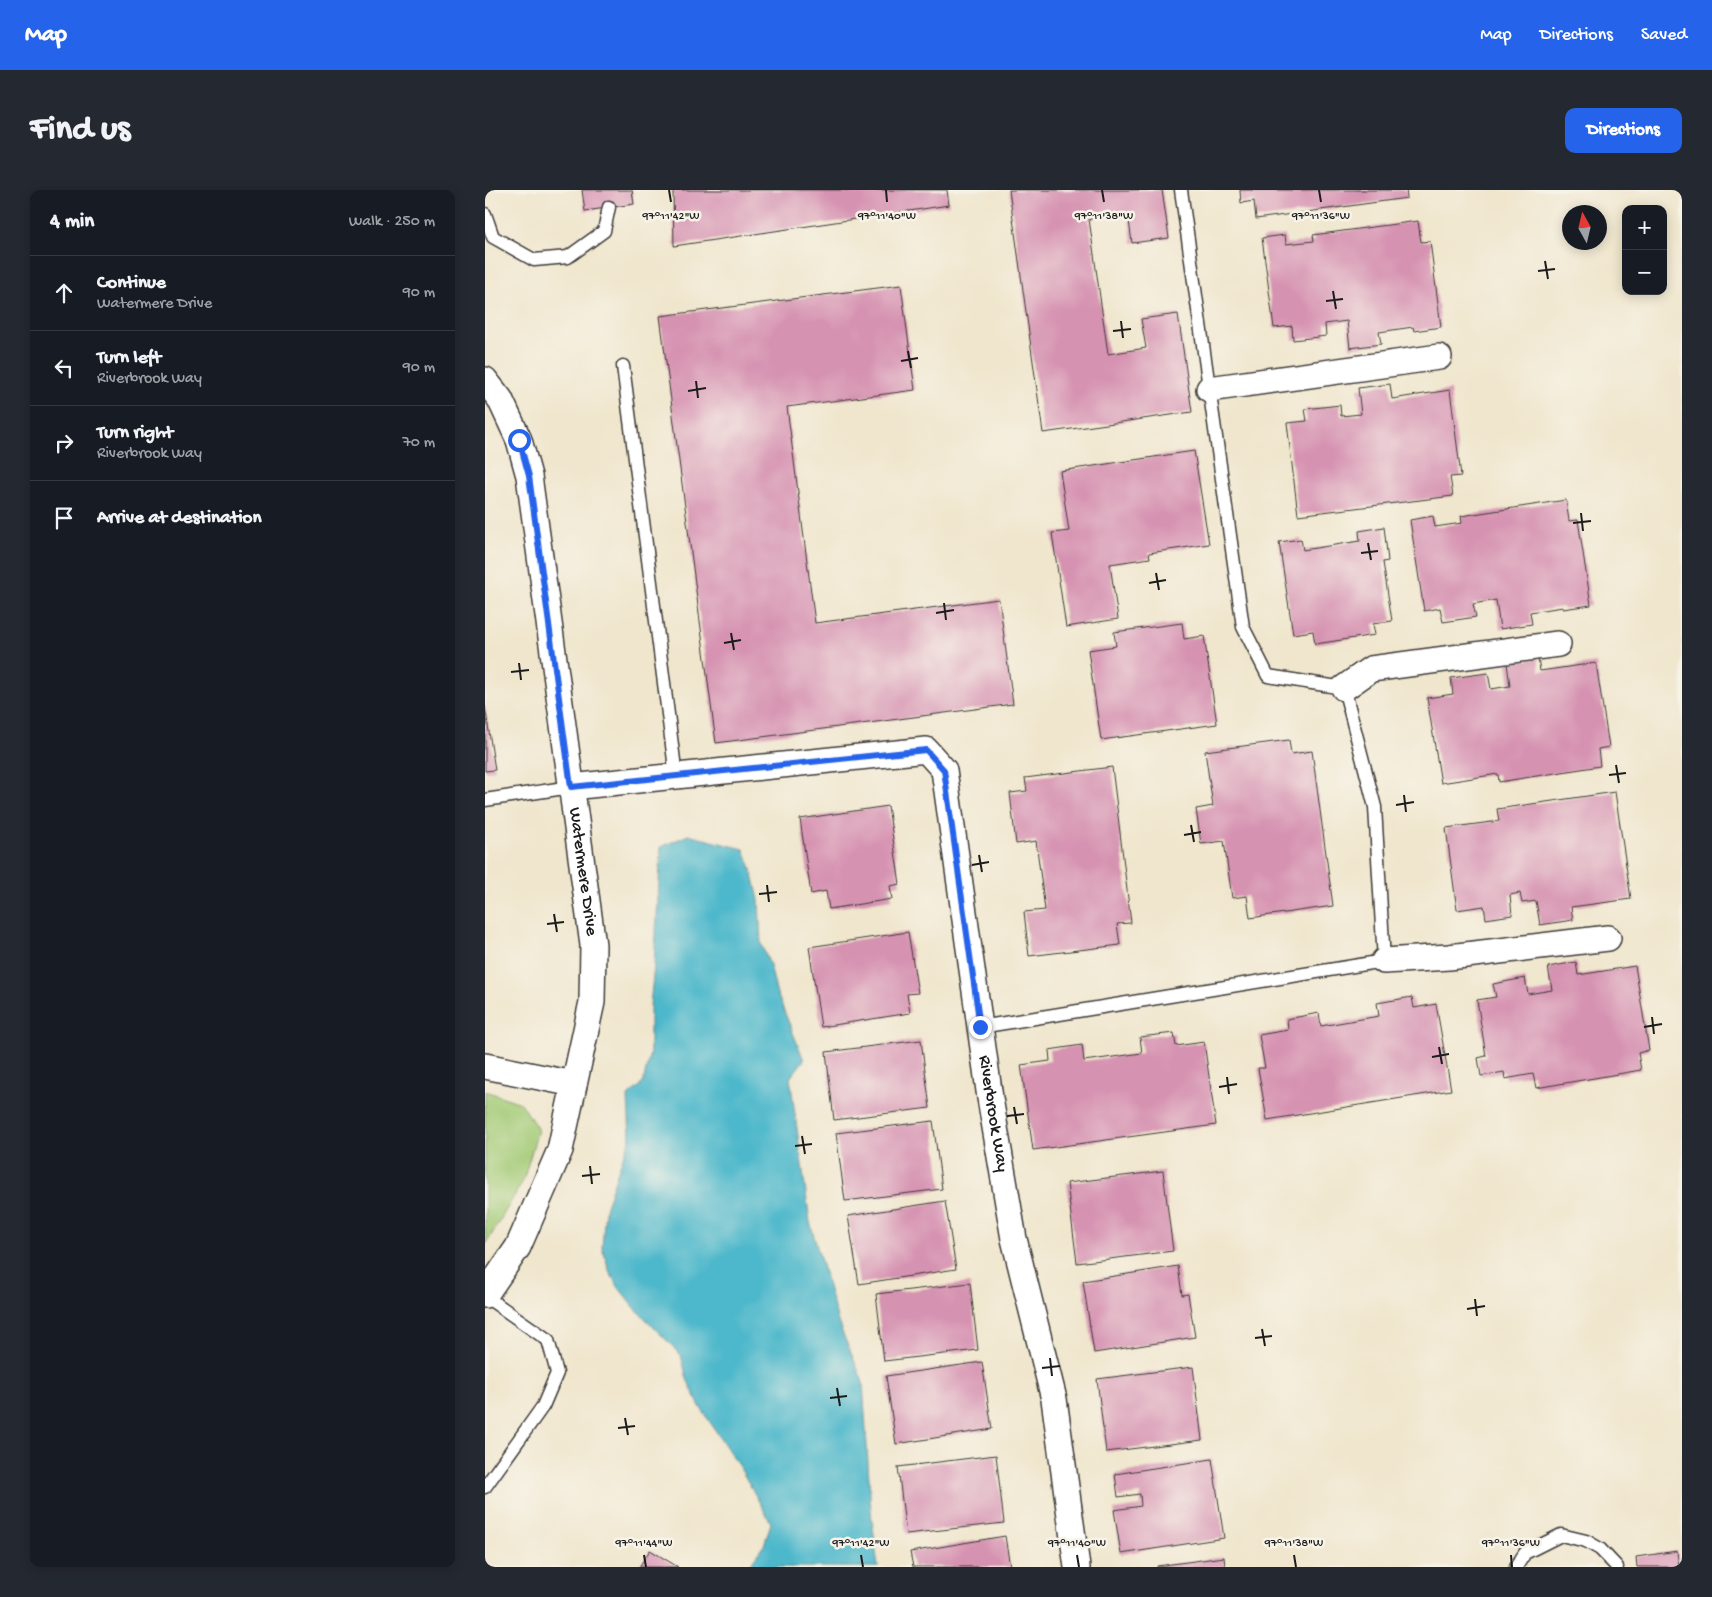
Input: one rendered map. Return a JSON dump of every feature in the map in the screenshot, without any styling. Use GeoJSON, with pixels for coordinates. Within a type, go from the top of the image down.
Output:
{"type":"FeatureCollection","features":[{"type":"Feature","properties":{"kind":"street"},"geometry":{"type":"LineString","coordinates":[[1209,389],[1439,357]]}},
{"type":"Feature","properties":{"kind":"street","name":"Watermere Drive"},"geometry":{"type":"LineString","coordinates":[[485,380],[500,399],[519,440],[529,476],[593,945],[592,1002],[560,1150],[518,1247],[485,1296]]}},
{"type":"Feature","properties":{"kind":"street"},"geometry":{"type":"LineString","coordinates":[[1344,688],[1371,669],[1558,644]]}},
{"type":"Feature","properties":{"kind":"street","name":"Riverbrook Way"},"geometry":{"type":"LineString","coordinates":[[571,787],[926,750],[944,770],[990,1098],[1014,1239],[1054,1400],[1077,1567]]}},
{"type":"Feature","properties":{"kind":"street"},"geometry":{"type":"LineString","coordinates":[[1384,961],[1449,957],[1609,938]]}},
{"type":"Feature","properties":{"kind":"street"},"geometry":{"type":"LineString","coordinates":[[485,1066],[574,1084]]}},
{"type":"Feature","properties":{"kind":"lane"},"geometry":{"type":"LineString","coordinates":[[980,1027],[1384,961],[1375,806],[1344,688],[1268,676],[1243,627],[1181,190]]}},
{"type":"Feature","properties":{"kind":"lane"},"geometry":{"type":"LineString","coordinates":[[485,214],[493,237],[534,260],[568,257],[604,231],[609,207]]}},
{"type":"Feature","properties":{"kind":"lane"},"geometry":{"type":"LineString","coordinates":[[623,366],[676,776]]}},
{"type":"Feature","properties":{"kind":"lane"},"geometry":{"type":"LineString","coordinates":[[485,800],[571,787]]}},
{"type":"Feature","properties":{"kind":"lane"},"geometry":{"type":"LineString","coordinates":[[485,1296],[548,1340],[557,1373],[543,1406],[485,1487]]}},
{"type":"Feature","properties":{"kind":"lane"},"geometry":{"type":"LineString","coordinates":[[1516,1567],[1525,1553],[1561,1535],[1586,1541],[1600,1549],[1617,1567]]}},
{"type":"Feature","properties":{"kind":"green space"},"geometry":{"type":"Polygon","coordinates":[[[485,1091],[521,1103],[538,1130],[523,1181],[485,1246],[485,1091]]]}},
{"type":"Feature","properties":{"kind":"water"},"geometry":{"type":"Polygon","coordinates":[[[688,835],[744,849],[753,874],[759,900],[761,944],[770,965],[776,991],[804,1060],[790,1078],[810,1222],[838,1322],[863,1382],[871,1511],[878,1567],[748,1567],[764,1545],[771,1523],[743,1473],[699,1405],[687,1379],[681,1355],[634,1307],[619,1288],[610,1273],[602,1247],[605,1209],[630,1141],[628,1096],[643,1083],[650,1053],[650,1006],[661,847],[688,835]]]}},
{"type":"Feature","properties":{"kind":"building"},"geometry":{"type":"Polygon","coordinates":[[[582,190],[632,190],[634,204],[585,211],[582,190]]]}},
{"type":"Feature","properties":{"kind":"building"},"geometry":{"type":"Polygon","coordinates":[[[673,190],[947,190],[949,205],[674,246],[673,190]]]}},
{"type":"Feature","properties":{"kind":"building"},"geometry":{"type":"Polygon","coordinates":[[[1009,190],[1162,190],[1169,238],[1132,243],[1128,213],[1089,219],[1108,354],[1146,348],[1141,319],[1178,314],[1192,412],[1043,433],[1009,190]]]}},
{"type":"Feature","properties":{"kind":"building"},"geometry":{"type":"Polygon","coordinates":[[[1240,190],[1406,190],[1407,198],[1256,219],[1254,201],[1241,203],[1240,190]]]}},
{"type":"Feature","properties":{"kind":"building"},"geometry":{"type":"Polygon","coordinates":[[[1418,221],[1421,242],[1430,241],[1441,327],[1414,331],[1413,327],[1379,332],[1381,344],[1350,348],[1347,321],[1325,324],[1326,336],[1293,340],[1292,326],[1274,328],[1262,238],[1285,235],[1286,244],[1314,241],[1313,235],[1418,221]]]}},
{"type":"Feature","properties":{"kind":"building"},"geometry":{"type":"Polygon","coordinates":[[[901,285],[915,390],[787,407],[815,623],[999,599],[1013,704],[716,743],[660,316],[901,285]]]}},
{"type":"Feature","properties":{"kind":"building"},"geometry":{"type":"Polygon","coordinates":[[[1390,384],[1392,399],[1450,390],[1461,476],[1450,477],[1453,496],[1298,515],[1287,423],[1307,421],[1305,409],[1340,405],[1341,416],[1361,414],[1358,388],[1390,384]]]}},
{"type":"Feature","properties":{"kind":"building"},"geometry":{"type":"Polygon","coordinates":[[[1194,451],[1209,544],[1149,553],[1150,558],[1110,564],[1118,619],[1066,627],[1052,533],[1069,531],[1060,471],[1194,451]]]}},
{"type":"Feature","properties":{"kind":"building"},"geometry":{"type":"Polygon","coordinates":[[[1566,500],[1569,521],[1578,520],[1591,605],[1530,612],[1532,624],[1500,629],[1496,600],[1473,604],[1476,617],[1443,622],[1440,608],[1424,611],[1410,520],[1433,516],[1435,527],[1462,523],[1461,516],[1566,500]]]}},
{"type":"Feature","properties":{"kind":"building"},"geometry":{"type":"Polygon","coordinates":[[[1384,527],[1388,561],[1383,562],[1392,621],[1373,624],[1375,635],[1315,644],[1313,631],[1293,634],[1279,542],[1301,539],[1303,550],[1360,541],[1359,531],[1384,527]]]}},
{"type":"Feature","properties":{"kind":"building"},"geometry":{"type":"Polygon","coordinates":[[[1182,623],[1184,639],[1204,636],[1217,724],[1101,740],[1088,650],[1116,646],[1114,632],[1182,623]]]}},
{"type":"Feature","properties":{"kind":"building"},"geometry":{"type":"Polygon","coordinates":[[[1538,658],[1540,671],[1596,663],[1609,747],[1598,749],[1600,766],[1499,782],[1498,774],[1441,783],[1427,698],[1453,694],[1451,678],[1488,673],[1491,689],[1510,686],[1507,663],[1538,658]]]}},
{"type":"Feature","properties":{"kind":"building"},"geometry":{"type":"Polygon","coordinates":[[[485,706],[495,770],[485,771],[485,706]]]}},
{"type":"Feature","properties":{"kind":"building"},"geometry":{"type":"Polygon","coordinates":[[[1289,740],[1291,754],[1312,751],[1333,906],[1250,918],[1247,896],[1232,898],[1224,841],[1201,844],[1196,809],[1213,806],[1205,751],[1289,740]]]}},
{"type":"Feature","properties":{"kind":"building"},"geometry":{"type":"Polygon","coordinates":[[[1112,767],[1131,923],[1117,924],[1120,945],[1029,956],[1024,912],[1045,910],[1036,841],[1016,844],[1010,793],[1027,791],[1025,778],[1112,767]]]}},
{"type":"Feature","properties":{"kind":"building"},"geometry":{"type":"Polygon","coordinates":[[[1615,792],[1631,899],[1571,907],[1573,920],[1540,925],[1536,901],[1522,903],[1520,893],[1510,895],[1512,915],[1486,919],[1484,906],[1457,910],[1446,828],[1499,821],[1497,809],[1615,792]]]}},
{"type":"Feature","properties":{"kind":"building"},"geometry":{"type":"Polygon","coordinates":[[[888,806],[900,884],[890,886],[892,899],[829,909],[826,891],[811,894],[800,819],[888,806]]]}},
{"type":"Feature","properties":{"kind":"building"},"geometry":{"type":"Polygon","coordinates":[[[908,932],[918,993],[907,994],[910,1013],[821,1027],[809,947],[908,932]]]}},
{"type":"Feature","properties":{"kind":"building"},"geometry":{"type":"Polygon","coordinates":[[[1576,962],[1578,975],[1635,966],[1649,1050],[1638,1053],[1641,1070],[1536,1088],[1533,1074],[1505,1079],[1504,1072],[1481,1076],[1478,1058],[1486,1056],[1477,1000],[1496,997],[1493,984],[1525,978],[1528,994],[1552,990],[1548,967],[1576,962]]]}},
{"type":"Feature","properties":{"kind":"building"},"geometry":{"type":"Polygon","coordinates":[[[1412,997],[1414,1008],[1436,1004],[1451,1090],[1267,1120],[1258,1068],[1265,1068],[1259,1035],[1288,1030],[1287,1019],[1319,1013],[1321,1026],[1379,1016],[1377,1003],[1412,997]]]}},
{"type":"Feature","properties":{"kind":"building"},"geometry":{"type":"Polygon","coordinates":[[[1174,1033],[1176,1046],[1204,1042],[1216,1125],[1033,1150],[1021,1065],[1050,1061],[1049,1050],[1082,1045],[1084,1061],[1142,1053],[1140,1037],[1174,1033]]]}},
{"type":"Feature","properties":{"kind":"building"},"geometry":{"type":"Polygon","coordinates":[[[921,1040],[930,1108],[834,1120],[826,1052],[921,1040]]]}},
{"type":"Feature","properties":{"kind":"building"},"geometry":{"type":"Polygon","coordinates":[[[933,1121],[942,1189],[845,1201],[836,1133],[933,1121]]]}},
{"type":"Feature","properties":{"kind":"building"},"geometry":{"type":"Polygon","coordinates":[[[1163,1171],[1173,1251],[1077,1263],[1067,1183],[1163,1171]]]}},
{"type":"Feature","properties":{"kind":"building"},"geometry":{"type":"Polygon","coordinates":[[[945,1201],[956,1269],[859,1284],[848,1216],[945,1201]]]}},
{"type":"Feature","properties":{"kind":"building"},"geometry":{"type":"Polygon","coordinates":[[[1178,1266],[1182,1295],[1188,1294],[1195,1337],[1094,1353],[1083,1281],[1178,1266]]]}},
{"type":"Feature","properties":{"kind":"building"},"geometry":{"type":"Polygon","coordinates":[[[970,1283],[978,1350],[884,1361],[876,1294],[970,1283]]]}},
{"type":"Feature","properties":{"kind":"building"},"geometry":{"type":"Polygon","coordinates":[[[982,1362],[992,1429],[896,1444],[886,1376],[982,1362]]]}},
{"type":"Feature","properties":{"kind":"building"},"geometry":{"type":"Polygon","coordinates":[[[1193,1367],[1202,1440],[1106,1452],[1097,1379],[1193,1367]]]}},
{"type":"Feature","properties":{"kind":"building"},"geometry":{"type":"Polygon","coordinates":[[[996,1455],[1004,1523],[906,1534],[898,1467],[996,1455]]]}},
{"type":"Feature","properties":{"kind":"building"},"geometry":{"type":"Polygon","coordinates":[[[1212,1459],[1224,1538],[1121,1554],[1114,1510],[1141,1506],[1140,1494],[1118,1497],[1115,1474],[1212,1459]]]}},
{"type":"Feature","properties":{"kind":"building"},"geometry":{"type":"Polygon","coordinates":[[[1005,1536],[1010,1567],[913,1567],[910,1552],[1005,1536]]]}},
{"type":"Feature","properties":{"kind":"building"},"geometry":{"type":"Polygon","coordinates":[[[650,1550],[678,1567],[639,1567],[650,1550]]]}},
{"type":"Feature","properties":{"kind":"building"},"geometry":{"type":"Polygon","coordinates":[[[1677,1551],[1679,1567],[1637,1567],[1636,1557],[1677,1551]]]}},
{"type":"Feature","properties":{"kind":"building"},"geometry":{"type":"Polygon","coordinates":[[[1224,1557],[1225,1567],[1157,1567],[1157,1566],[1224,1557]]]}},
{"type":"Feature","properties":{"kind":"route"},"geometry":{"type":"LineString","coordinates":[[519,440],[529,476],[571,787],[926,750],[944,770],[980,1027]]}}]}
